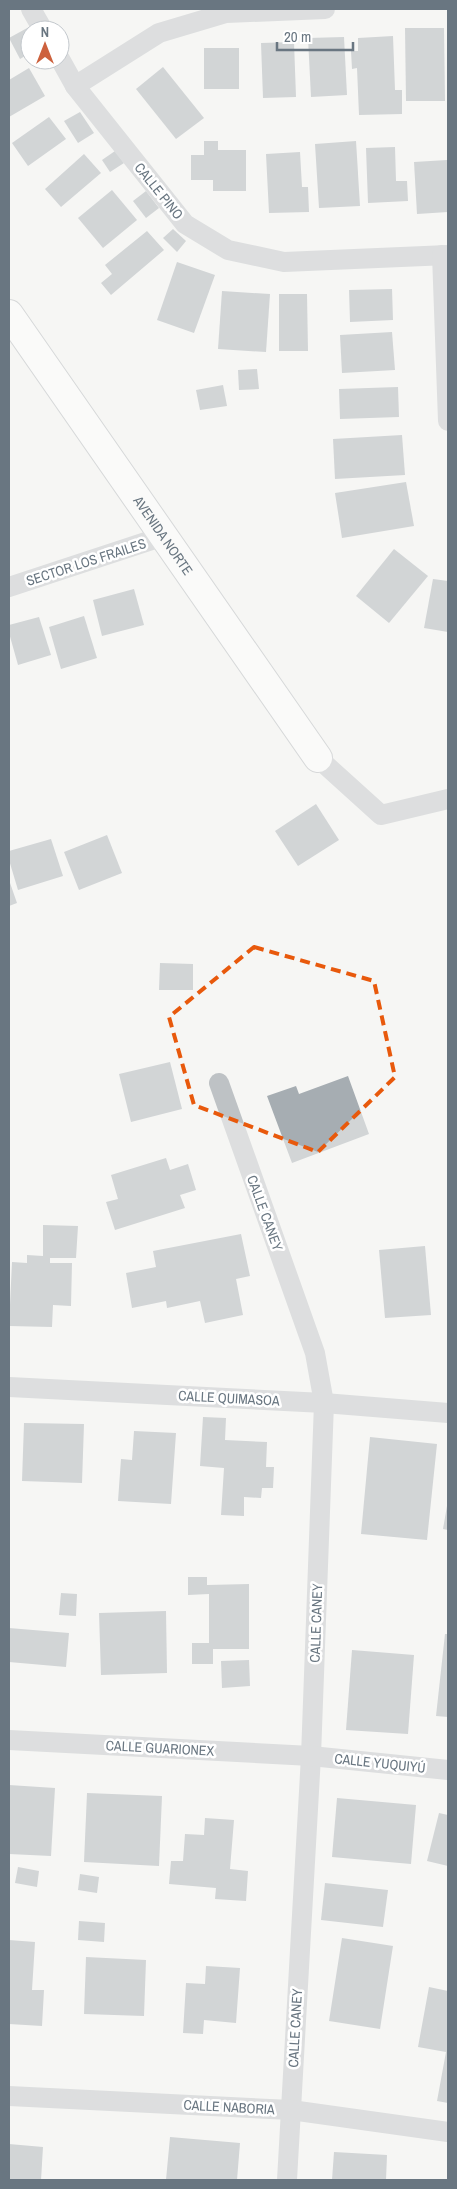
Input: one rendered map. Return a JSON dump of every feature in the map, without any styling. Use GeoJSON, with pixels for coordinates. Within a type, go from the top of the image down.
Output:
{"type":"FeatureCollection","features":[{"type":"Feature","properties":{"kind":"street"},"geometry":{"type":"LineString","coordinates":[[31,9],[37,20]]}},
{"type":"Feature","properties":{"kind":"street"},"geometry":{"type":"LineString","coordinates":[[75,86],[159,33],[226,13],[325,9]]}},
{"type":"Feature","properties":{"kind":"street","name":"CALLE PINO"},"geometry":{"type":"LineString","coordinates":[[66,70],[75,86],[185,224],[228,250],[284,262],[445,255]]}},
{"type":"Feature","properties":{"kind":"street"},"geometry":{"type":"LineString","coordinates":[[445,255],[448,421]]}},
{"type":"Feature","properties":{"kind":"street","name":"AVENIDA NORTE"},"geometry":{"type":"LineString","coordinates":[[9,314],[318,758]]}},
{"type":"Feature","properties":{"kind":"street","name":"SECTOR LOS FRAILES"},"geometry":{"type":"LineString","coordinates":[[9,587],[164,536]]}},
{"type":"Feature","properties":{"kind":"street"},"geometry":{"type":"LineString","coordinates":[[318,758],[381,815],[448,799]]}},
{"type":"Feature","properties":{"kind":"street","name":"CALLE CANEY"},"geometry":{"type":"LineString","coordinates":[[219,1083],[314,1352],[324,1403],[311,1756],[287,2180]]}},
{"type":"Feature","properties":{"kind":"street","name":"CALLE QUIMASOA"},"geometry":{"type":"LineString","coordinates":[[9,1386],[324,1403],[448,1413]]}},
{"type":"Feature","properties":{"kind":"street","name":"CALLE GUARIONEX"},"geometry":{"type":"LineString","coordinates":[[9,1740],[311,1756]]}},
{"type":"Feature","properties":{"kind":"street","name":"CALLE YUQUIYÚ"},"geometry":{"type":"LineString","coordinates":[[311,1756],[448,1770]]}},
{"type":"Feature","properties":{"kind":"street","name":"CALLE NABORIA"},"geometry":{"type":"LineString","coordinates":[[9,2096],[291,2110],[448,2132]]}},
{"type":"Feature","properties":{"kind":"highlighted area"},"geometry":{"type":"Polygon","coordinates":[[[254,947],[374,981],[395,1077],[318,1152],[194,1105],[169,1017],[254,947]]]}},
{"type":"Feature","properties":{"kind":"building"},"geometry":{"type":"Polygon","coordinates":[[[405,28],[444,28],[445,101],[406,101],[405,28]]]}},
{"type":"Feature","properties":{"kind":"building"},"geometry":{"type":"Polygon","coordinates":[[[20,32],[20,59],[9,38],[20,32]]]}},
{"type":"Feature","properties":{"kind":"building"},"geometry":{"type":"Polygon","coordinates":[[[393,36],[395,90],[402,90],[402,114],[359,115],[357,68],[352,69],[351,51],[358,51],[358,38],[393,36]]]}},
{"type":"Feature","properties":{"kind":"building"},"geometry":{"type":"Polygon","coordinates":[[[344,37],[347,95],[311,97],[308,38],[344,37]]]}},
{"type":"Feature","properties":{"kind":"building"},"geometry":{"type":"Polygon","coordinates":[[[294,42],[296,97],[263,98],[261,43],[294,42]]]}},
{"type":"Feature","properties":{"kind":"building"},"geometry":{"type":"Polygon","coordinates":[[[204,48],[239,48],[239,89],[204,89],[204,48]]]}},
{"type":"Feature","properties":{"kind":"building"},"geometry":{"type":"Polygon","coordinates":[[[163,67],[204,118],[176,139],[136,89],[163,67]]]}},
{"type":"Feature","properties":{"kind":"building"},"geometry":{"type":"Polygon","coordinates":[[[26,70],[30,70],[45,96],[9,117],[9,80],[26,70]]]}},
{"type":"Feature","properties":{"kind":"building"},"geometry":{"type":"Polygon","coordinates":[[[80,112],[94,133],[78,143],[64,121],[80,112]]]}},
{"type":"Feature","properties":{"kind":"building"},"geometry":{"type":"Polygon","coordinates":[[[49,117],[66,139],[28,166],[12,143],[49,117]]]}},
{"type":"Feature","properties":{"kind":"building"},"geometry":{"type":"Polygon","coordinates":[[[204,141],[218,141],[218,150],[246,150],[246,191],[213,191],[213,180],[191,180],[191,155],[204,155],[204,141]]]}},
{"type":"Feature","properties":{"kind":"building"},"geometry":{"type":"Polygon","coordinates":[[[356,141],[360,206],[319,208],[315,144],[356,141]]]}},
{"type":"Feature","properties":{"kind":"building"},"geometry":{"type":"Polygon","coordinates":[[[395,147],[396,181],[407,181],[408,201],[368,203],[366,148],[395,147]]]}},
{"type":"Feature","properties":{"kind":"building"},"geometry":{"type":"Polygon","coordinates":[[[115,151],[124,163],[110,172],[102,160],[115,151]]]}},
{"type":"Feature","properties":{"kind":"building"},"geometry":{"type":"Polygon","coordinates":[[[300,152],[302,187],[308,187],[309,212],[269,213],[266,154],[300,152]]]}},
{"type":"Feature","properties":{"kind":"building"},"geometry":{"type":"Polygon","coordinates":[[[84,154],[101,173],[61,207],[45,189],[84,154]]]}},
{"type":"Feature","properties":{"kind":"building"},"geometry":{"type":"Polygon","coordinates":[[[447,160],[448,212],[417,214],[414,162],[447,160]]]}},
{"type":"Feature","properties":{"kind":"building"},"geometry":{"type":"Polygon","coordinates":[[[112,190],[137,220],[103,248],[78,218],[112,190]]]}},
{"type":"Feature","properties":{"kind":"building"},"geometry":{"type":"Polygon","coordinates":[[[146,191],[159,208],[146,218],[133,201],[146,191]]]}},
{"type":"Feature","properties":{"kind":"building"},"geometry":{"type":"Polygon","coordinates":[[[173,229],[186,241],[177,252],[163,238],[173,229]]]}},
{"type":"Feature","properties":{"kind":"building"},"geometry":{"type":"Polygon","coordinates":[[[147,231],[164,250],[111,295],[101,283],[112,274],[105,265],[147,231]]]}},
{"type":"Feature","properties":{"kind":"building"},"geometry":{"type":"Polygon","coordinates":[[[177,262],[215,275],[194,333],[157,320],[177,262]]]}},
{"type":"Feature","properties":{"kind":"building"},"geometry":{"type":"Polygon","coordinates":[[[392,289],[393,320],[350,322],[349,290],[392,289]]]}},
{"type":"Feature","properties":{"kind":"building"},"geometry":{"type":"Polygon","coordinates":[[[222,291],[270,294],[266,352],[218,349],[222,291]]]}},
{"type":"Feature","properties":{"kind":"building"},"geometry":{"type":"Polygon","coordinates":[[[279,294],[307,294],[308,351],[279,351],[279,294]]]}},
{"type":"Feature","properties":{"kind":"building"},"geometry":{"type":"Polygon","coordinates":[[[392,332],[395,370],[342,373],[340,335],[392,332]]]}},
{"type":"Feature","properties":{"kind":"building"},"geometry":{"type":"Polygon","coordinates":[[[257,369],[259,389],[239,390],[238,370],[257,369]]]}},
{"type":"Feature","properties":{"kind":"building"},"geometry":{"type":"Polygon","coordinates":[[[223,385],[227,406],[200,410],[196,390],[223,385]]]}},
{"type":"Feature","properties":{"kind":"building"},"geometry":{"type":"Polygon","coordinates":[[[398,387],[399,417],[340,419],[339,389],[398,387]]]}},
{"type":"Feature","properties":{"kind":"building"},"geometry":{"type":"Polygon","coordinates":[[[402,435],[405,475],[335,479],[333,439],[402,435]]]}},
{"type":"Feature","properties":{"kind":"building"},"geometry":{"type":"Polygon","coordinates":[[[406,482],[414,526],[342,538],[335,493],[406,482]]]}},
{"type":"Feature","properties":{"kind":"building"},"geometry":{"type":"Polygon","coordinates":[[[394,549],[428,576],[389,623],[356,596],[394,549]]]}},
{"type":"Feature","properties":{"kind":"building"},"geometry":{"type":"Polygon","coordinates":[[[433,579],[448,581],[448,632],[424,628],[433,579]]]}},
{"type":"Feature","properties":{"kind":"building"},"geometry":{"type":"Polygon","coordinates":[[[134,589],[144,625],[102,636],[93,600],[134,589]]]}},
{"type":"Feature","properties":{"kind":"building"},"geometry":{"type":"Polygon","coordinates":[[[84,616],[97,658],[61,669],[49,627],[84,616]]]}},
{"type":"Feature","properties":{"kind":"building"},"geometry":{"type":"Polygon","coordinates":[[[39,617],[51,655],[18,665],[9,633],[9,625],[39,617]]]}},
{"type":"Feature","properties":{"kind":"building"},"geometry":{"type":"Polygon","coordinates":[[[316,804],[339,840],[298,866],[275,831],[316,804]]]}},
{"type":"Feature","properties":{"kind":"building"},"geometry":{"type":"Polygon","coordinates":[[[107,835],[122,873],[79,890],[64,852],[107,835]]]}},
{"type":"Feature","properties":{"kind":"building"},"geometry":{"type":"Polygon","coordinates":[[[51,839],[63,876],[18,890],[9,860],[9,851],[51,839]]]}},
{"type":"Feature","properties":{"kind":"building"},"geometry":{"type":"Polygon","coordinates":[[[9,880],[17,903],[9,906],[9,880]]]}},
{"type":"Feature","properties":{"kind":"building"},"geometry":{"type":"Polygon","coordinates":[[[160,963],[193,964],[193,990],[159,990],[160,963]]]}},
{"type":"Feature","properties":{"kind":"building"},"geometry":{"type":"Polygon","coordinates":[[[170,1062],[182,1109],[131,1122],[119,1074],[170,1062]]]}},
{"type":"Feature","properties":{"kind":"building"},"geometry":{"type":"Polygon","coordinates":[[[348,1076],[369,1134],[292,1163],[267,1096],[296,1086],[299,1094],[348,1076]]]}},
{"type":"Feature","properties":{"kind":"building"},"geometry":{"type":"Polygon","coordinates":[[[166,1158],[170,1170],[188,1164],[196,1190],[180,1195],[185,1208],[115,1230],[106,1202],[118,1199],[111,1175],[166,1158]]]}},
{"type":"Feature","properties":{"kind":"building"},"geometry":{"type":"Polygon","coordinates":[[[43,1225],[78,1226],[76,1258],[50,1258],[50,1263],[72,1263],[71,1306],[53,1305],[52,1327],[9,1326],[12,1262],[27,1263],[27,1255],[43,1256],[43,1225]]]}},
{"type":"Feature","properties":{"kind":"building"},"geometry":{"type":"Polygon","coordinates":[[[241,1234],[250,1276],[236,1279],[243,1315],[205,1323],[200,1301],[167,1308],[166,1301],[132,1308],[126,1273],[156,1267],[153,1251],[241,1234]]]}},
{"type":"Feature","properties":{"kind":"building"},"geometry":{"type":"Polygon","coordinates":[[[425,1246],[431,1315],[385,1318],[379,1250],[425,1246]]]}},
{"type":"Feature","properties":{"kind":"building"},"geometry":{"type":"Polygon","coordinates":[[[203,1417],[226,1418],[225,1440],[267,1442],[266,1467],[274,1467],[273,1488],[262,1488],[261,1498],[244,1497],[244,1516],[221,1515],[224,1468],[200,1466],[203,1417]]]}},
{"type":"Feature","properties":{"kind":"building"},"geometry":{"type":"Polygon","coordinates":[[[24,1423],[84,1424],[82,1483],[22,1481],[24,1423]]]}},
{"type":"Feature","properties":{"kind":"building"},"geometry":{"type":"Polygon","coordinates":[[[134,1431],[176,1433],[171,1504],[118,1501],[121,1459],[132,1460],[134,1431]]]}},
{"type":"Feature","properties":{"kind":"building"},"geometry":{"type":"Polygon","coordinates":[[[370,1437],[437,1444],[427,1540],[361,1534],[370,1437]]]}},
{"type":"Feature","properties":{"kind":"building"},"geometry":{"type":"Polygon","coordinates":[[[448,1506],[448,1530],[443,1529],[448,1506]]]}},
{"type":"Feature","properties":{"kind":"building"},"geometry":{"type":"Polygon","coordinates":[[[188,1577],[207,1577],[207,1585],[249,1584],[249,1649],[213,1649],[213,1664],[192,1664],[192,1643],[209,1643],[209,1594],[188,1595],[188,1577]]]}},
{"type":"Feature","properties":{"kind":"building"},"geometry":{"type":"Polygon","coordinates":[[[61,1593],[77,1594],[76,1616],[59,1615],[61,1593]]]}},
{"type":"Feature","properties":{"kind":"building"},"geometry":{"type":"Polygon","coordinates":[[[166,1611],[167,1673],[101,1675],[99,1613],[166,1611]]]}},
{"type":"Feature","properties":{"kind":"building"},"geometry":{"type":"Polygon","coordinates":[[[9,1628],[69,1633],[66,1667],[9,1662],[9,1628]]]}},
{"type":"Feature","properties":{"kind":"building"},"geometry":{"type":"Polygon","coordinates":[[[445,1634],[448,1634],[448,1717],[436,1716],[445,1634]]]}},
{"type":"Feature","properties":{"kind":"building"},"geometry":{"type":"Polygon","coordinates":[[[352,1650],[414,1655],[408,1734],[346,1730],[352,1650]]]}},
{"type":"Feature","properties":{"kind":"building"},"geometry":{"type":"Polygon","coordinates":[[[249,1660],[250,1686],[222,1688],[221,1661],[249,1660]]]}},
{"type":"Feature","properties":{"kind":"building"},"geometry":{"type":"Polygon","coordinates":[[[9,1785],[55,1788],[51,1856],[9,1854],[9,1785]]]}},
{"type":"Feature","properties":{"kind":"building"},"geometry":{"type":"Polygon","coordinates":[[[87,1793],[162,1796],[159,1866],[84,1862],[87,1793]]]}},
{"type":"Feature","properties":{"kind":"building"},"geometry":{"type":"Polygon","coordinates":[[[337,1798],[416,1805],[411,1864],[332,1857],[337,1798]]]}},
{"type":"Feature","properties":{"kind":"building"},"geometry":{"type":"Polygon","coordinates":[[[439,1813],[448,1815],[448,1866],[427,1861],[439,1813]]]}},
{"type":"Feature","properties":{"kind":"building"},"geometry":{"type":"Polygon","coordinates":[[[205,1818],[234,1820],[230,1869],[248,1871],[246,1901],[215,1899],[216,1888],[169,1884],[171,1861],[183,1861],[185,1834],[204,1835],[205,1818]]]}},
{"type":"Feature","properties":{"kind":"building"},"geometry":{"type":"Polygon","coordinates":[[[18,1867],[39,1871],[37,1887],[15,1883],[18,1867]]]}},
{"type":"Feature","properties":{"kind":"building"},"geometry":{"type":"Polygon","coordinates":[[[80,1874],[99,1877],[97,1893],[78,1890],[80,1874]]]}},
{"type":"Feature","properties":{"kind":"building"},"geometry":{"type":"Polygon","coordinates":[[[325,1883],[388,1890],[383,1927],[321,1920],[325,1883]]]}},
{"type":"Feature","properties":{"kind":"building"},"geometry":{"type":"Polygon","coordinates":[[[79,1921],[105,1923],[104,1942],[78,1940],[79,1921]]]}},
{"type":"Feature","properties":{"kind":"building"},"geometry":{"type":"Polygon","coordinates":[[[342,1938],[393,1946],[380,2029],[329,2021],[342,1938]]]}},
{"type":"Feature","properties":{"kind":"building"},"geometry":{"type":"Polygon","coordinates":[[[9,1940],[35,1942],[32,1990],[44,1990],[42,2026],[9,2024],[9,1940]]]}},
{"type":"Feature","properties":{"kind":"building"},"geometry":{"type":"Polygon","coordinates":[[[86,1957],[146,1960],[144,2016],[84,2014],[86,1957]]]}},
{"type":"Feature","properties":{"kind":"building"},"geometry":{"type":"Polygon","coordinates":[[[206,1966],[240,1968],[236,2023],[204,2020],[203,2034],[183,2033],[186,1983],[205,1984],[206,1966]]]}},
{"type":"Feature","properties":{"kind":"building"},"geometry":{"type":"Polygon","coordinates":[[[429,1987],[448,1991],[448,2103],[437,2101],[446,2052],[418,2047],[429,1987]]]}},
{"type":"Feature","properties":{"kind":"building"},"geometry":{"type":"Polygon","coordinates":[[[170,2137],[240,2143],[237,2180],[166,2180],[170,2137]]]}},
{"type":"Feature","properties":{"kind":"building"},"geometry":{"type":"Polygon","coordinates":[[[9,2144],[43,2147],[41,2180],[9,2180],[9,2144]]]}},
{"type":"Feature","properties":{"kind":"building"},"geometry":{"type":"Polygon","coordinates":[[[334,2152],[387,2155],[386,2180],[332,2180],[334,2152]]]}}]}
